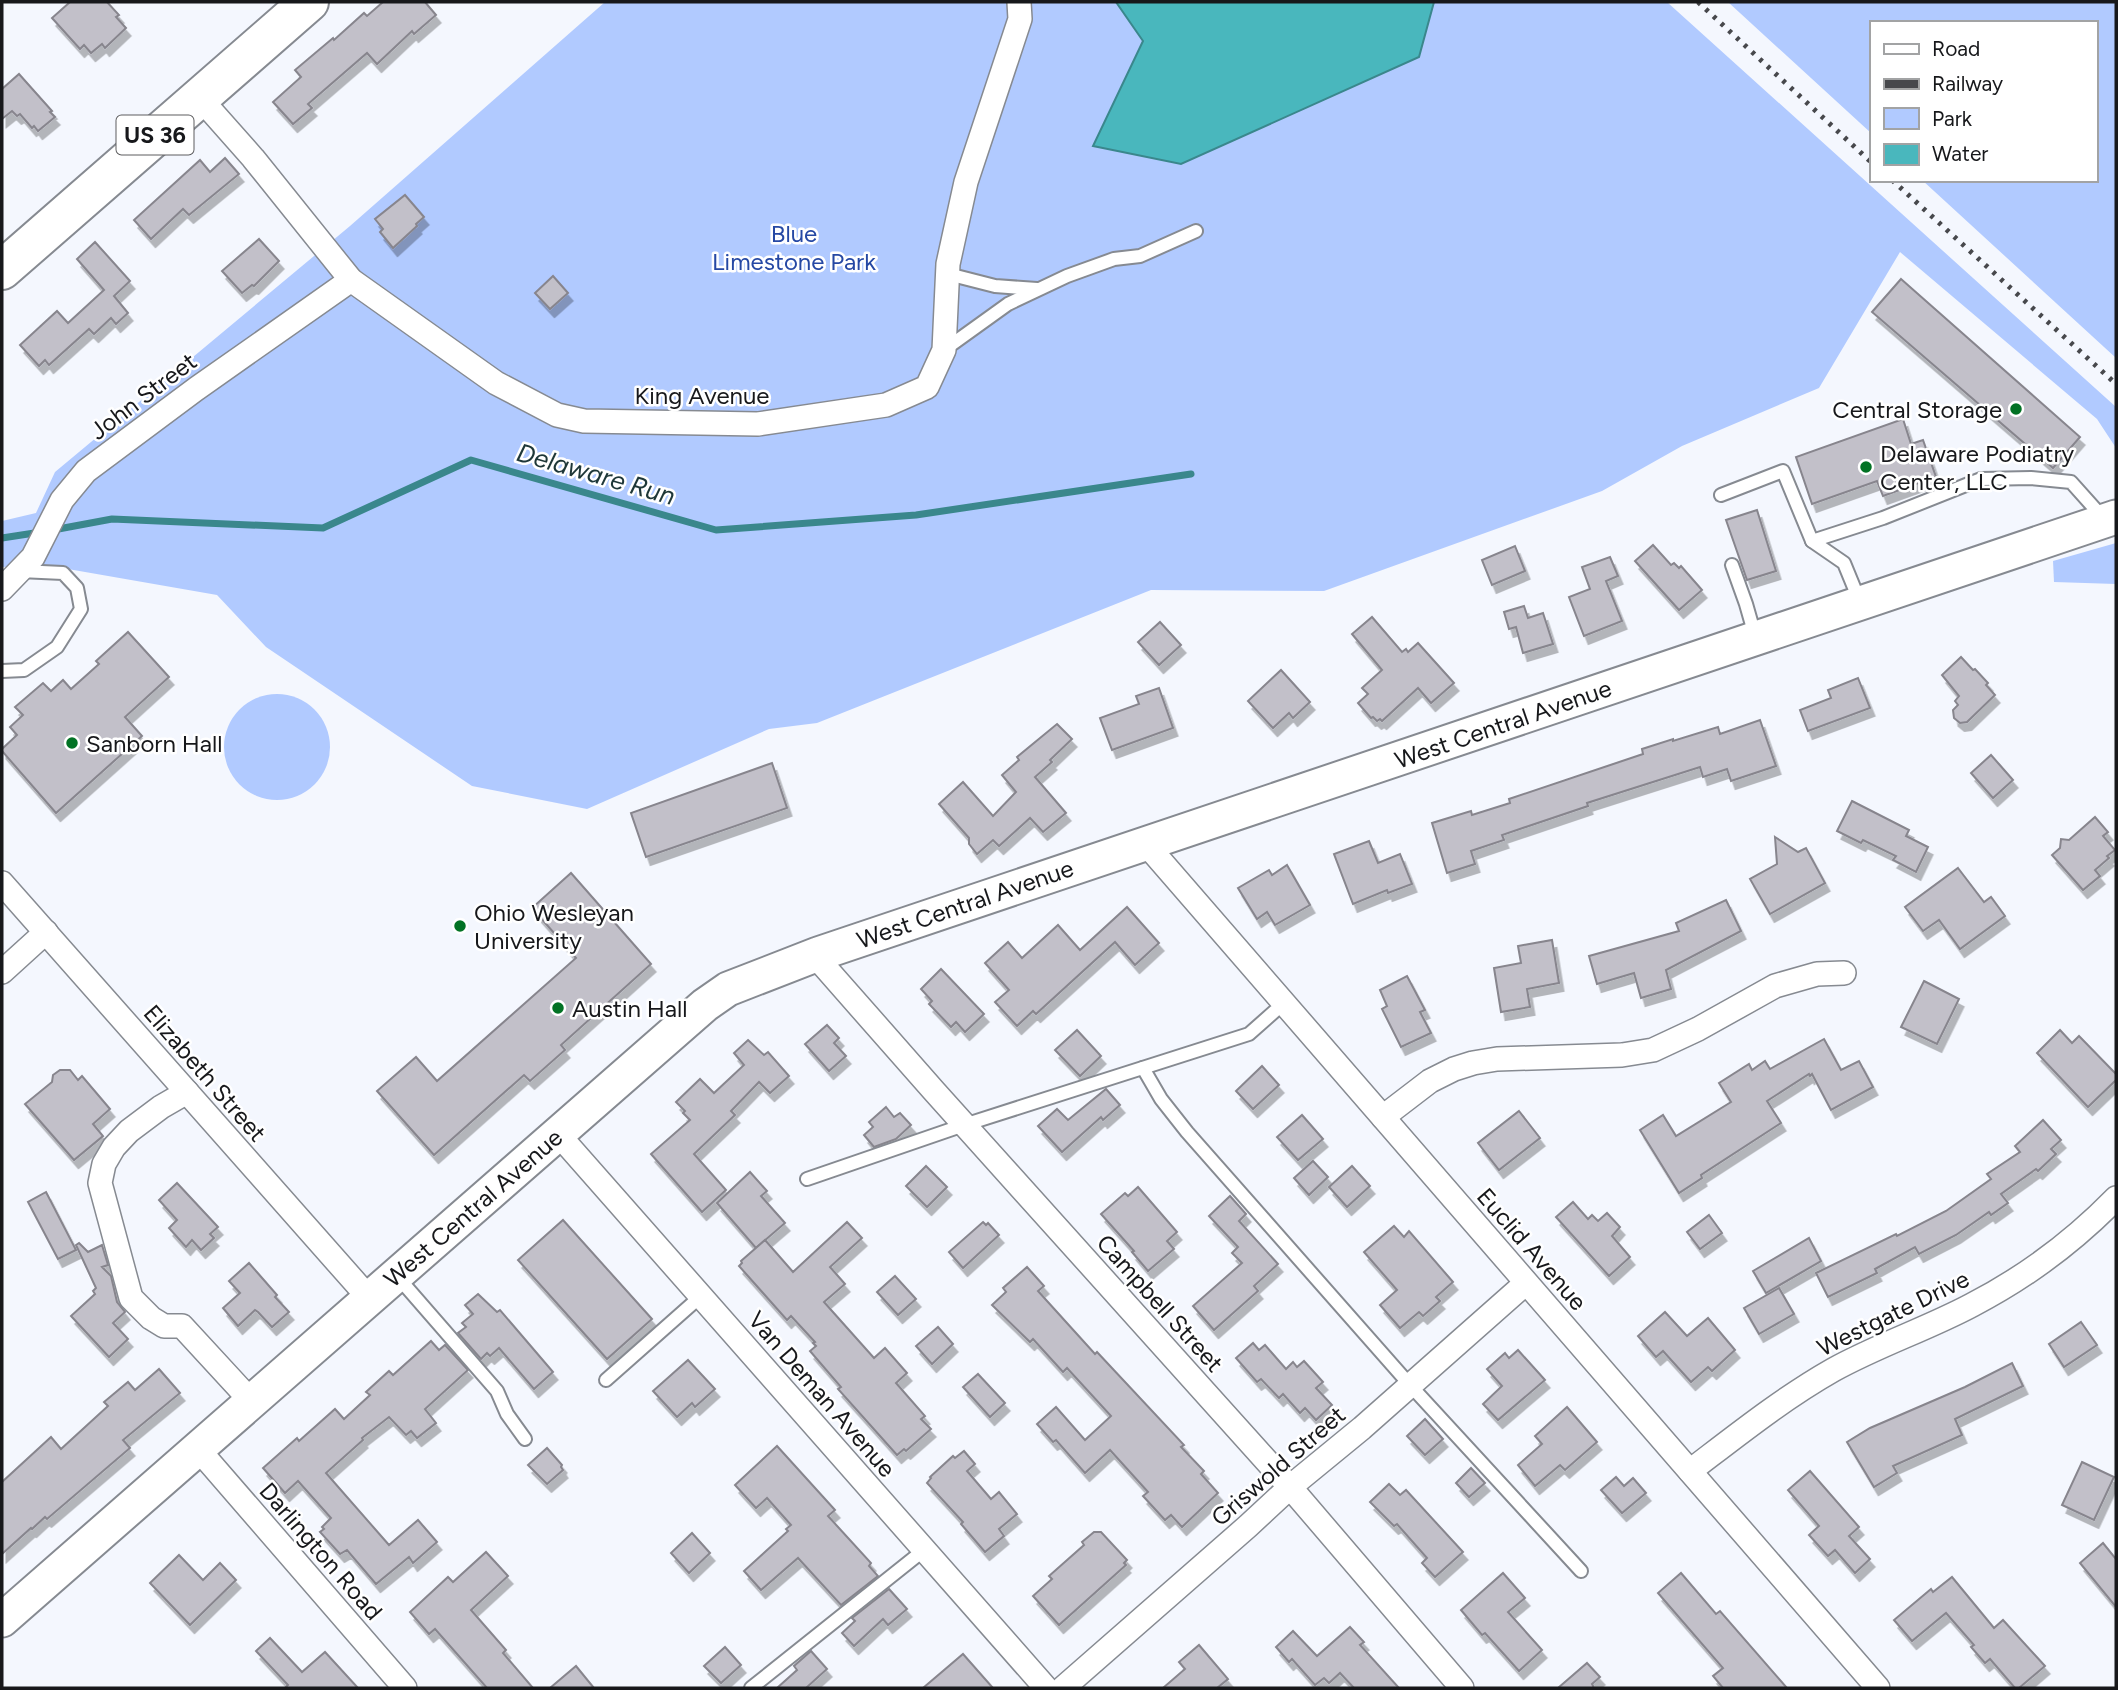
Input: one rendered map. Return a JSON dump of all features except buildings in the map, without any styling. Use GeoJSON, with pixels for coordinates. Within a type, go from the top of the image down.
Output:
{"type":"FeatureCollection","features":[{"type":"Feature","properties":{"kind":"highway","name":"US 36"},"geometry":{"type":"LineString","coordinates":[[2,270],[309,2]]}},
{"type":"Feature","properties":{"kind":"main road","name":"West Central Avenue"},"geometry":{"type":"LineString","coordinates":[[2,1620],[705,1005],[728,989],[818,954],[2111,519]]}},
{"type":"Feature","properties":{"kind":"street","name":"King Avenue"},"geometry":{"type":"LineString","coordinates":[[199,97],[253,158],[351,280],[496,383],[557,415],[583,421],[758,424],[887,405],[927,387],[944,350],[948,264],[965,182],[1020,19],[1020,2]]}},
{"type":"Feature","properties":{"kind":"street","name":"John Street"},"geometry":{"type":"LineString","coordinates":[[2,589],[26,564],[62,500],[86,471],[196,389],[351,280]]}},
{"type":"Feature","properties":{"kind":"street","name":"Euclid Avenue"},"geometry":{"type":"LineString","coordinates":[[1146,844],[1878,1688]]}},
{"type":"Feature","properties":{"kind":"street","name":"Elizabeth Street"},"geometry":{"type":"LineString","coordinates":[[2,883],[369,1298]]}},
{"type":"Feature","properties":{"kind":"street"},"geometry":{"type":"LineString","coordinates":[[2,972],[47,932]]}},
{"type":"Feature","properties":{"kind":"street","name":"Campbell Street"},"geometry":{"type":"LineString","coordinates":[[818,954],[824,966],[1290,1487],[1462,1688]]}},
{"type":"Feature","properties":{"kind":"street"},"geometry":{"type":"LineString","coordinates":[[1383,1117],[1430,1081],[1473,1063],[1497,1059],[1622,1055],[1653,1050],[1698,1029],[1775,986],[1816,974],[1844,973]]}},
{"type":"Feature","properties":{"kind":"street"},"geometry":{"type":"LineString","coordinates":[[187,1092],[129,1131],[114,1147],[104,1164],[100,1183],[102,1195],[131,1298],[163,1326],[182,1326],[252,1402]]}},
{"type":"Feature","properties":{"kind":"street","name":"Van Deman Avenue"},"geometry":{"type":"LineString","coordinates":[[558,1134],[1046,1688]]}},
{"type":"Feature","properties":{"kind":"street","name":"Westgate Drive"},"geometry":{"type":"LineString","coordinates":[[1690,1471],[1774,1407],[1831,1371],[1970,1306],[2006,1286],[2045,1261],[2093,1222],[2116,1198]]}},
{"type":"Feature","properties":{"kind":"street","name":"Griswold Street"},"geometry":{"type":"LineString","coordinates":[[1063,1688],[1526,1283]]}},
{"type":"Feature","properties":{"kind":"street","name":"Darlington Road"},"geometry":{"type":"LineString","coordinates":[[198,1449],[405,1688]]}},
{"type":"Feature","properties":{"kind":"lane"},"geometry":{"type":"LineString","coordinates":[[944,350],[1008,304],[1067,276],[1114,259],[1139,256],[1196,231]]}},
{"type":"Feature","properties":{"kind":"lane"},"geometry":{"type":"LineString","coordinates":[[948,274],[995,286],[1040,289]]}},
{"type":"Feature","properties":{"kind":"lane"},"geometry":{"type":"LineString","coordinates":[[1721,495],[1783,471],[1812,541],[1844,563],[1860,603]]}},
{"type":"Feature","properties":{"kind":"lane"},"geometry":{"type":"LineString","coordinates":[[1812,541],[1883,518],[1981,479],[2031,478],[2071,482],[2111,519]]}},
{"type":"Feature","properties":{"kind":"lane"},"geometry":{"type":"LineString","coordinates":[[2,671],[24,670],[57,647],[81,609],[77,588],[63,573],[26,564]]}},
{"type":"Feature","properties":{"kind":"lane"},"geometry":{"type":"LineString","coordinates":[[1732,565],[1756,639]]}},
{"type":"Feature","properties":{"kind":"lane"},"geometry":{"type":"LineString","coordinates":[[807,1179],[964,1125],[1248,1034],[1284,1003]]}},
{"type":"Feature","properties":{"kind":"lane"},"geometry":{"type":"LineString","coordinates":[[1143,1068],[1161,1099],[1187,1132],[1410,1385],[1581,1572]]}},
{"type":"Feature","properties":{"kind":"lane"},"geometry":{"type":"LineString","coordinates":[[396,1275],[497,1391],[507,1414],[525,1439]]}},
{"type":"Feature","properties":{"kind":"lane"},"geometry":{"type":"LineString","coordinates":[[606,1380],[701,1296]]}},
{"type":"Feature","properties":{"kind":"lane"},"geometry":{"type":"LineString","coordinates":[[751,1688],[924,1550]]}},
{"type":"Feature","properties":{"kind":"green space","name":"Blue Limestone Park"},"geometry":{"type":"Polygon","coordinates":[[[605,2],[1667,2],[2116,407],[2116,448],[2097,419],[1900,252],[1819,388],[1682,446],[1602,491],[1324,591],[1151,590],[817,723],[769,729],[587,809],[472,786],[266,647],[217,595],[45,565],[2,567],[2,521],[36,513],[55,472],[350,226],[605,2]]]}},
{"type":"Feature","properties":{"kind":"green space"},"geometry":{"type":"Polygon","coordinates":[[[1728,2],[2116,2],[2116,358],[1924,182],[2097,182],[2097,21],[1870,21],[1870,132],[1728,2]]]}},
{"type":"Feature","properties":{"kind":"green space"},"geometry":{"type":"Polygon","coordinates":[[[2116,543],[2116,584],[2054,582],[2053,561],[2116,543]]]}},
{"type":"Feature","properties":{"kind":"green space"},"geometry":{"type":"Polygon","coordinates":[[[277,694],[297,698],[314,710],[326,727],[330,747],[326,767],[314,784],[297,796],[277,800],[257,796],[240,784],[228,767],[224,747],[228,727],[240,710],[257,698],[277,694]]]}},
{"type":"Feature","properties":{"kind":"water"},"geometry":{"type":"Polygon","coordinates":[[[1116,2],[1434,2],[1419,57],[1181,164],[1093,146],[1143,41],[1116,2]]]}},
{"type":"Feature","properties":{"kind":"waterway","name":"Delaware Run"},"geometry":{"type":"LineString","coordinates":[[53,530],[112,519],[323,528],[471,460],[716,530],[916,515],[1191,474]]}},
{"type":"Feature","properties":{"kind":"waterway","name":"Delaware Run"},"geometry":{"type":"LineString","coordinates":[[2,538],[41,532]]}},
{"type":"Feature","properties":{"kind":"railway"},"geometry":{"type":"LineString","coordinates":[[1698,2],[1870,161]]}},
{"type":"Feature","properties":{"kind":"railway"},"geometry":{"type":"LineString","coordinates":[[1894,182],[2116,384]]}},
{"type":"Feature","properties":{"kind":"place","name":"Central Storage"},"geometry":{"type":"Point","coordinates":[2016,409]}},
{"type":"Feature","properties":{"kind":"place","name":"Delaware Podiatry Center, LLC"},"geometry":{"type":"Point","coordinates":[1866,467]}},
{"type":"Feature","properties":{"kind":"place","name":"Sanborn Hall"},"geometry":{"type":"Point","coordinates":[72,743]}},
{"type":"Feature","properties":{"kind":"place","name":"Ohio Wesleyan University"},"geometry":{"type":"Point","coordinates":[460,926]}},
{"type":"Feature","properties":{"kind":"place","name":"Austin Hall"},"geometry":{"type":"Point","coordinates":[558,1008]}}]}
